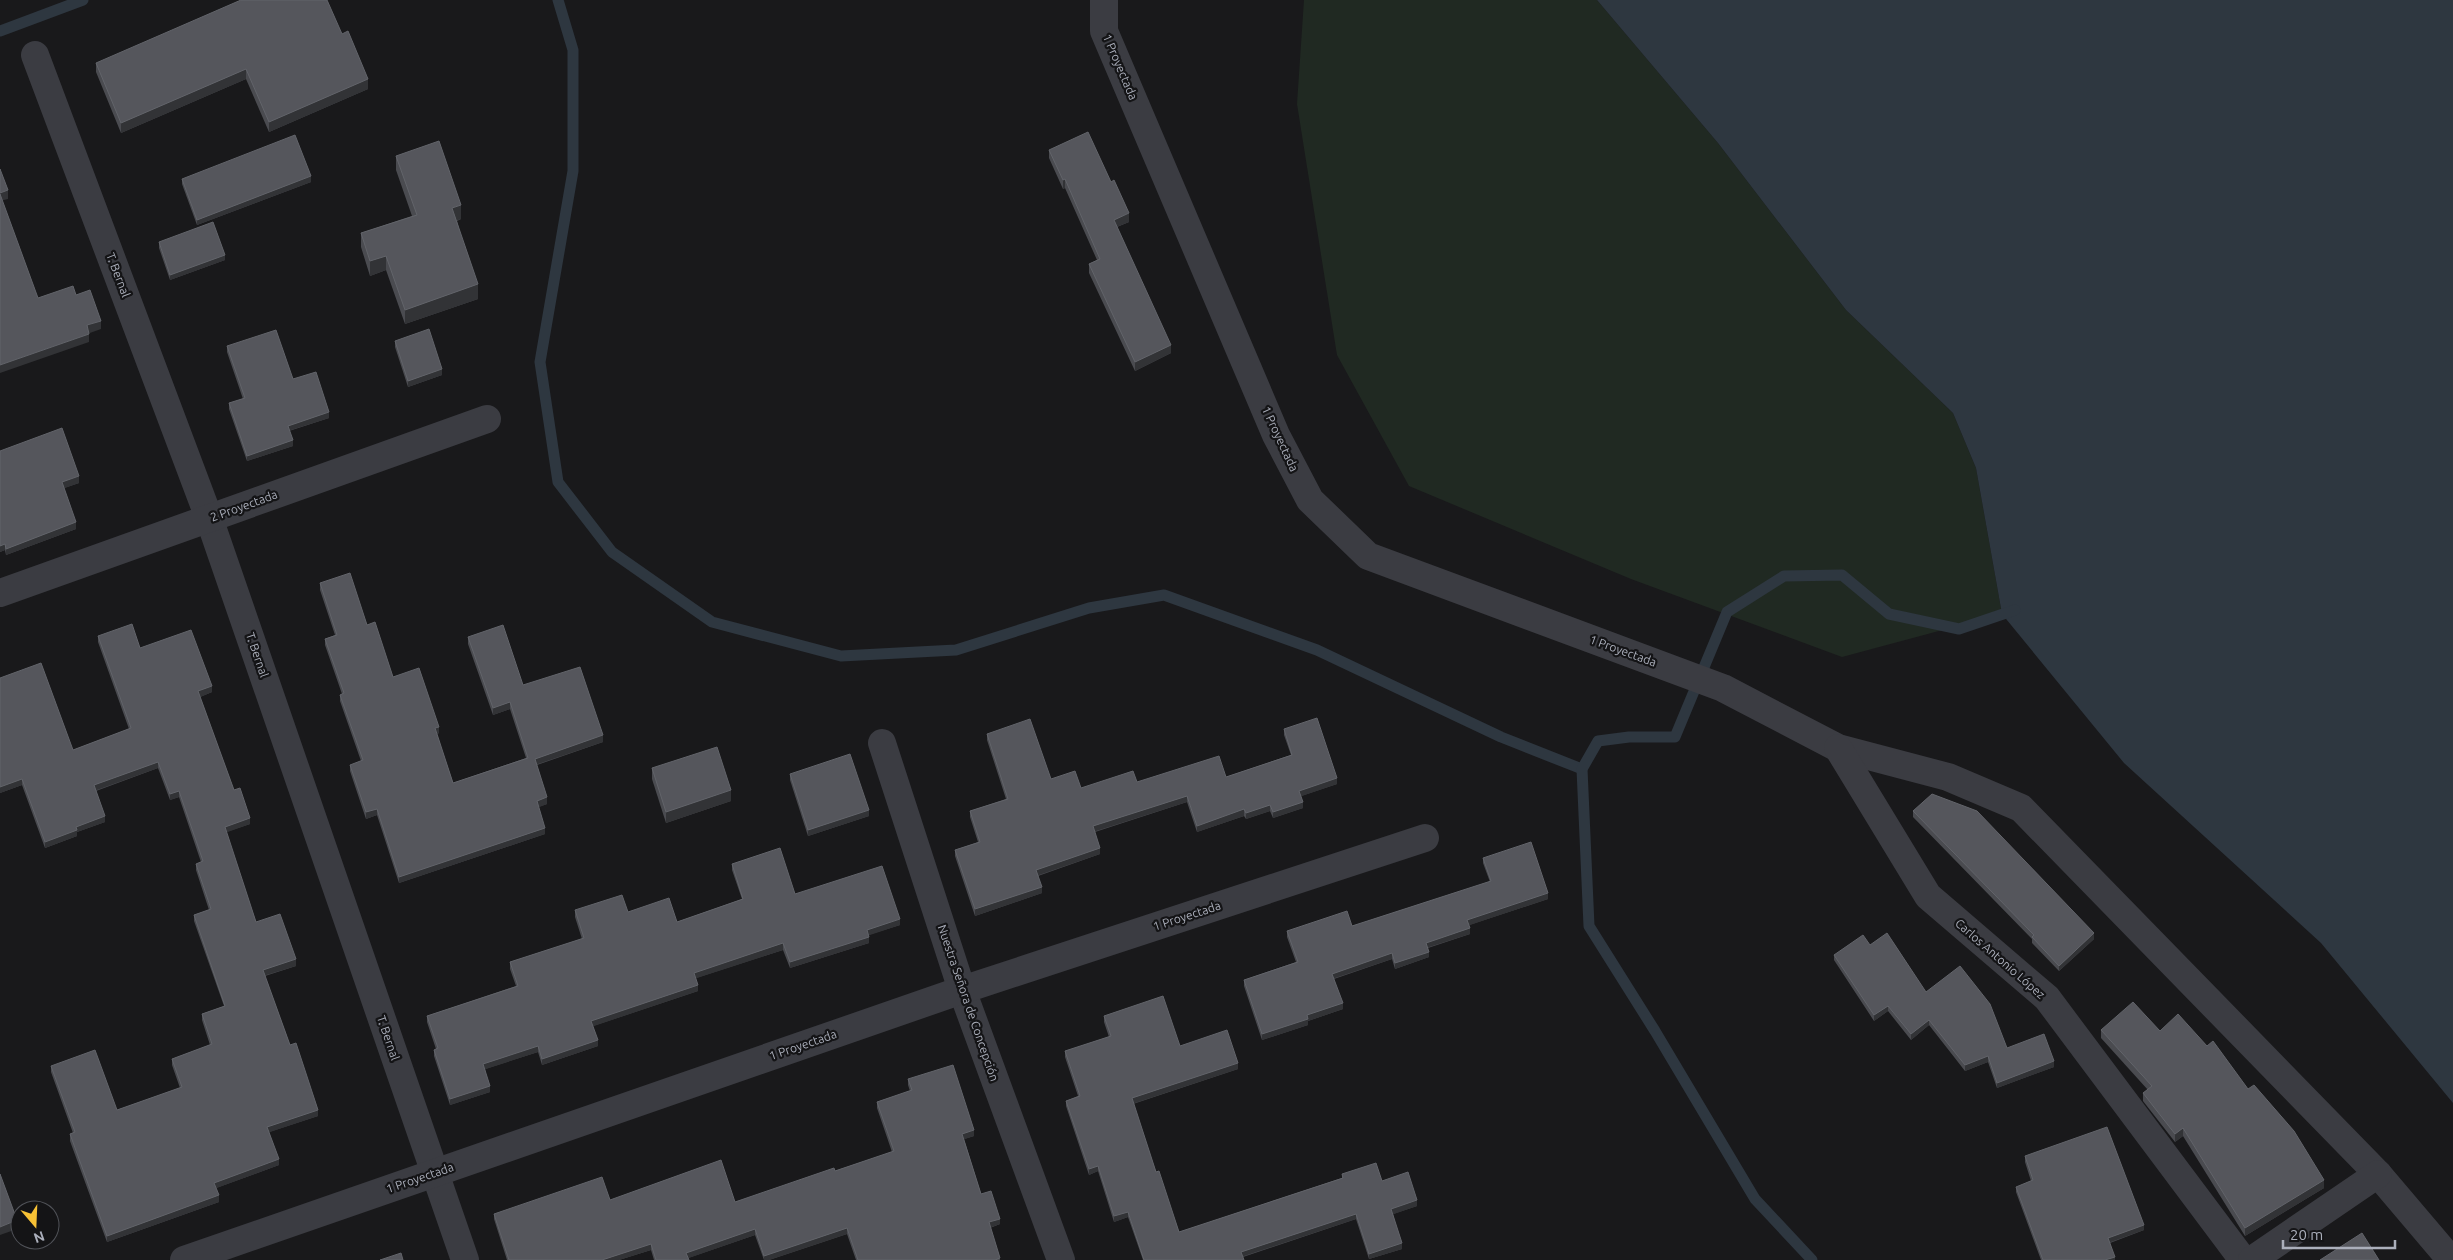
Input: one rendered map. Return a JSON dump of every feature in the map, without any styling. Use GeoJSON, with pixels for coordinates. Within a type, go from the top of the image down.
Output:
{"type":"FeatureCollection","features":[{"type":"Feature","properties":{"kind":"street","name":"1 Proyectada"},"geometry":{"type":"LineString","coordinates":[[1104,0],[1104,31],[1276,434],[1310,500],[1368,556],[1723,688],[1838,748],[1948,777],[2021,808],[2378,1174],[2451,1260]]}},
{"type":"Feature","properties":{"kind":"street","name":"T. Bernal"},"geometry":{"type":"LineString","coordinates":[[35,55],[209,518],[465,1260]]}},
{"type":"Feature","properties":{"kind":"street","name":"2 Proyectada"},"geometry":{"type":"LineString","coordinates":[[0,593],[488,419]]}},
{"type":"Feature","properties":{"kind":"street","name":"Nuestra Señora de Concepción"},"geometry":{"type":"LineString","coordinates":[[882,743],[962,990],[1062,1260]]}},
{"type":"Feature","properties":{"kind":"street","name":"Carlos Antonio López"},"geometry":{"type":"LineString","coordinates":[[1838,748],[1928,896],[2047,998],[2243,1260]]}},
{"type":"Feature","properties":{"kind":"street","name":"1 Proyectada"},"geometry":{"type":"LineString","coordinates":[[184,1260],[962,990],[1425,838]]}},
{"type":"Feature","properties":{"kind":"street"},"geometry":{"type":"LineString","coordinates":[[2252,1260],[2378,1174]]}},
{"type":"Feature","properties":{"kind":"shaded area"},"geometry":{"type":"Polygon","coordinates":[[[1304,0],[1597,0],[1718,143],[1846,310],[1953,413],[1976,468],[2002,614],[1842,657],[1631,579],[1409,486],[1337,355],[1297,104],[1304,0]]]}},
{"type":"Feature","properties":{"kind":"shaded area"},"geometry":{"type":"Polygon","coordinates":[[[1597,0],[2453,0],[2453,1103],[2321,943],[2124,763],[2002,614],[1976,468],[1953,413],[1846,310],[1718,143],[1597,0]]]}},
{"type":"Feature","properties":{"kind":"building"},"geometry":{"type":"Polygon","coordinates":[[[241,0],[327,0],[342,34],[348,31],[368,79],[269,122],[246,69],[121,123],[96,63],[241,0]]]}},
{"type":"Feature","properties":{"kind":"building"},"geometry":{"type":"Polygon","coordinates":[[[1088,132],[1111,182],[1114,180],[1129,213],[1114,220],[1171,345],[1135,362],[1089,264],[1100,259],[1065,179],[1063,180],[1049,150],[1088,132]]]}},
{"type":"Feature","properties":{"kind":"building"},"geometry":{"type":"Polygon","coordinates":[[[295,135],[311,176],[197,220],[182,179],[295,135]]]}},
{"type":"Feature","properties":{"kind":"building"},"geometry":{"type":"Polygon","coordinates":[[[439,141],[461,205],[452,208],[478,284],[405,310],[386,256],[370,261],[361,233],[417,215],[396,156],[439,141]]]}},
{"type":"Feature","properties":{"kind":"building"},"geometry":{"type":"Polygon","coordinates":[[[0,169],[8,190],[0,193],[0,169]]]}},
{"type":"Feature","properties":{"kind":"building"},"geometry":{"type":"Polygon","coordinates":[[[0,194],[38,298],[73,286],[76,295],[90,290],[101,321],[87,325],[89,334],[0,365],[0,194]]]}},
{"type":"Feature","properties":{"kind":"building"},"geometry":{"type":"Polygon","coordinates":[[[213,222],[225,255],[170,275],[159,242],[213,222]]]}},
{"type":"Feature","properties":{"kind":"building"},"geometry":{"type":"Polygon","coordinates":[[[429,329],[442,369],[408,381],[395,341],[429,329]]]}},
{"type":"Feature","properties":{"kind":"building"},"geometry":{"type":"Polygon","coordinates":[[[276,330],[293,379],[316,372],[329,412],[288,426],[293,440],[247,456],[229,403],[245,398],[227,346],[276,330]]]}},
{"type":"Feature","properties":{"kind":"building"},"geometry":{"type":"Polygon","coordinates":[[[62,428],[79,476],[62,482],[76,522],[6,549],[5,544],[0,546],[0,451],[62,428]]]}},
{"type":"Feature","properties":{"kind":"building"},"geometry":{"type":"Polygon","coordinates":[[[350,573],[367,625],[375,622],[393,677],[419,668],[439,727],[435,728],[453,783],[528,758],[510,702],[493,708],[468,637],[503,625],[523,685],[580,667],[603,735],[535,759],[547,797],[537,801],[545,828],[399,877],[377,809],[366,812],[350,765],[363,760],[340,695],[344,693],[325,639],[337,635],[320,583],[350,573]]]}},
{"type":"Feature","properties":{"kind":"building"},"geometry":{"type":"Polygon","coordinates":[[[132,624],[140,648],[191,630],[212,686],[198,691],[234,790],[240,788],[250,818],[225,827],[256,922],[280,914],[296,959],[263,970],[290,1045],[296,1043],[318,1110],[267,1127],[279,1159],[214,1183],[219,1195],[107,1236],[70,1134],[75,1132],[51,1066],[95,1050],[117,1110],[182,1087],[172,1059],[212,1044],[202,1014],[225,1006],[194,915],[211,909],[196,864],[203,861],[179,791],[170,794],[158,762],[94,785],[105,816],[76,827],[77,830],[45,842],[22,779],[0,787],[0,678],[41,663],[73,750],[131,728],[98,636],[132,624]]]}},
{"type":"Feature","properties":{"kind":"building"},"geometry":{"type":"Polygon","coordinates":[[[1317,718],[1337,778],[1299,791],[1303,802],[1273,812],[1270,805],[1246,813],[1244,809],[1197,826],[1187,796],[1093,826],[1100,848],[1036,870],[1042,887],[975,909],[955,850],[980,842],[970,811],[1008,799],[987,734],[1030,719],[1051,779],[1075,771],[1081,788],[1133,771],[1137,782],[1219,756],[1226,777],[1292,755],[1284,729],[1317,718]]]}},
{"type":"Feature","properties":{"kind":"building"},"geometry":{"type":"Polygon","coordinates":[[[717,747],[731,790],[666,812],[652,768],[717,747]]]}},
{"type":"Feature","properties":{"kind":"building"},"geometry":{"type":"Polygon","coordinates":[[[850,754],[869,810],[808,830],[790,774],[850,754]]]}},
{"type":"Feature","properties":{"kind":"building"},"geometry":{"type":"Polygon","coordinates":[[[1932,794],[1977,811],[2094,933],[2059,966],[2032,937],[2034,935],[1913,811],[1932,794]]]}},
{"type":"Feature","properties":{"kind":"building"},"geometry":{"type":"Polygon","coordinates":[[[1531,842],[1548,893],[1467,920],[1470,928],[1426,943],[1429,952],[1395,963],[1392,953],[1332,974],[1343,1003],[1307,1015],[1308,1019],[1262,1034],[1244,980],[1298,962],[1287,931],[1347,911],[1352,926],[1491,881],[1483,858],[1531,842]]]}},
{"type":"Feature","properties":{"kind":"building"},"geometry":{"type":"Polygon","coordinates":[[[780,848],[795,894],[882,866],[900,919],[867,930],[869,937],[790,962],[783,943],[694,973],[698,985],[591,1021],[598,1040],[542,1059],[538,1046],[483,1064],[490,1086],[450,1099],[434,1050],[438,1048],[427,1016],[518,986],[510,962],[584,938],[575,910],[622,895],[628,912],[669,898],[677,922],[743,899],[732,864],[780,848]]]}},
{"type":"Feature","properties":{"kind":"building"},"geometry":{"type":"Polygon","coordinates":[[[1887,933],[1926,992],[1960,966],[1990,1004],[2007,1048],[2044,1034],[2054,1061],[1997,1083],[1988,1056],[1965,1065],[1929,1020],[1911,1034],[1888,1006],[1874,1015],[1834,955],[1863,935],[1870,945],[1887,933]]]}},
{"type":"Feature","properties":{"kind":"building"},"geometry":{"type":"Polygon","coordinates":[[[1163,996],[1180,1046],[1227,1030],[1238,1063],[1132,1098],[1156,1172],[1159,1171],[1179,1232],[1343,1178],[1342,1174],[1376,1163],[1382,1181],[1408,1172],[1417,1200],[1391,1209],[1402,1243],[1369,1254],[1356,1214],[1241,1252],[1244,1260],[1144,1260],[1128,1212],[1114,1216],[1098,1166],[1089,1169],[1066,1101],[1080,1096],[1065,1051],[1111,1036],[1104,1016],[1163,996]]]}},
{"type":"Feature","properties":{"kind":"building"},"geometry":{"type":"Polygon","coordinates":[[[2133,1002],[2160,1031],[2178,1014],[2207,1046],[2213,1041],[2248,1089],[2254,1085],[2294,1131],[2324,1180],[2245,1228],[2183,1128],[2175,1134],[2143,1093],[2152,1086],[2101,1030],[2133,1002]]]}},
{"type":"Feature","properties":{"kind":"building"},"geometry":{"type":"Polygon","coordinates":[[[953,1065],[974,1130],[962,1134],[981,1194],[991,1191],[1000,1219],[989,1222],[1000,1258],[995,1260],[858,1260],[847,1228],[764,1256],[755,1229],[686,1253],[689,1260],[656,1260],[651,1244],[602,1260],[509,1260],[494,1214],[602,1177],[610,1200],[721,1160],[735,1202],[834,1168],[835,1171],[894,1151],[877,1102],[912,1090],[908,1079],[953,1065]]]}},
{"type":"Feature","properties":{"kind":"building"},"geometry":{"type":"Polygon","coordinates":[[[2107,1127],[2144,1225],[2108,1238],[2115,1257],[2105,1260],[2043,1260],[2016,1187],[2033,1180],[2025,1156],[2107,1127]]]}},
{"type":"Feature","properties":{"kind":"building"},"geometry":{"type":"Polygon","coordinates":[[[0,1174],[10,1201],[10,1223],[0,1227],[0,1174]]]}},
{"type":"Feature","properties":{"kind":"building"},"geometry":{"type":"Polygon","coordinates":[[[2362,1233],[2379,1260],[2320,1260],[2362,1233]]]}},
{"type":"Feature","properties":{"kind":"building"},"geometry":{"type":"Polygon","coordinates":[[[401,1253],[403,1260],[380,1260],[401,1253]]]}},
{"type":"Feature","properties":{"kind":"waterway"},"geometry":{"type":"LineString","coordinates":[[0,31],[83,0]]}},
{"type":"Feature","properties":{"kind":"waterway"},"geometry":{"type":"LineString","coordinates":[[558,0],[573,50],[573,171],[540,362],[558,482],[612,552],[712,622],[841,656],[956,650],[1089,608],[1164,595],[1317,650],[1501,737],[1582,769]]}},
{"type":"Feature","properties":{"kind":"waterway"},"geometry":{"type":"LineString","coordinates":[[1812,1260],[1755,1199],[1655,1031],[1589,926],[1582,769],[1598,741],[1629,737],[1675,737],[1727,612],[1784,576],[1842,575],[1889,614],[1959,629],[2015,610]]}}]}
